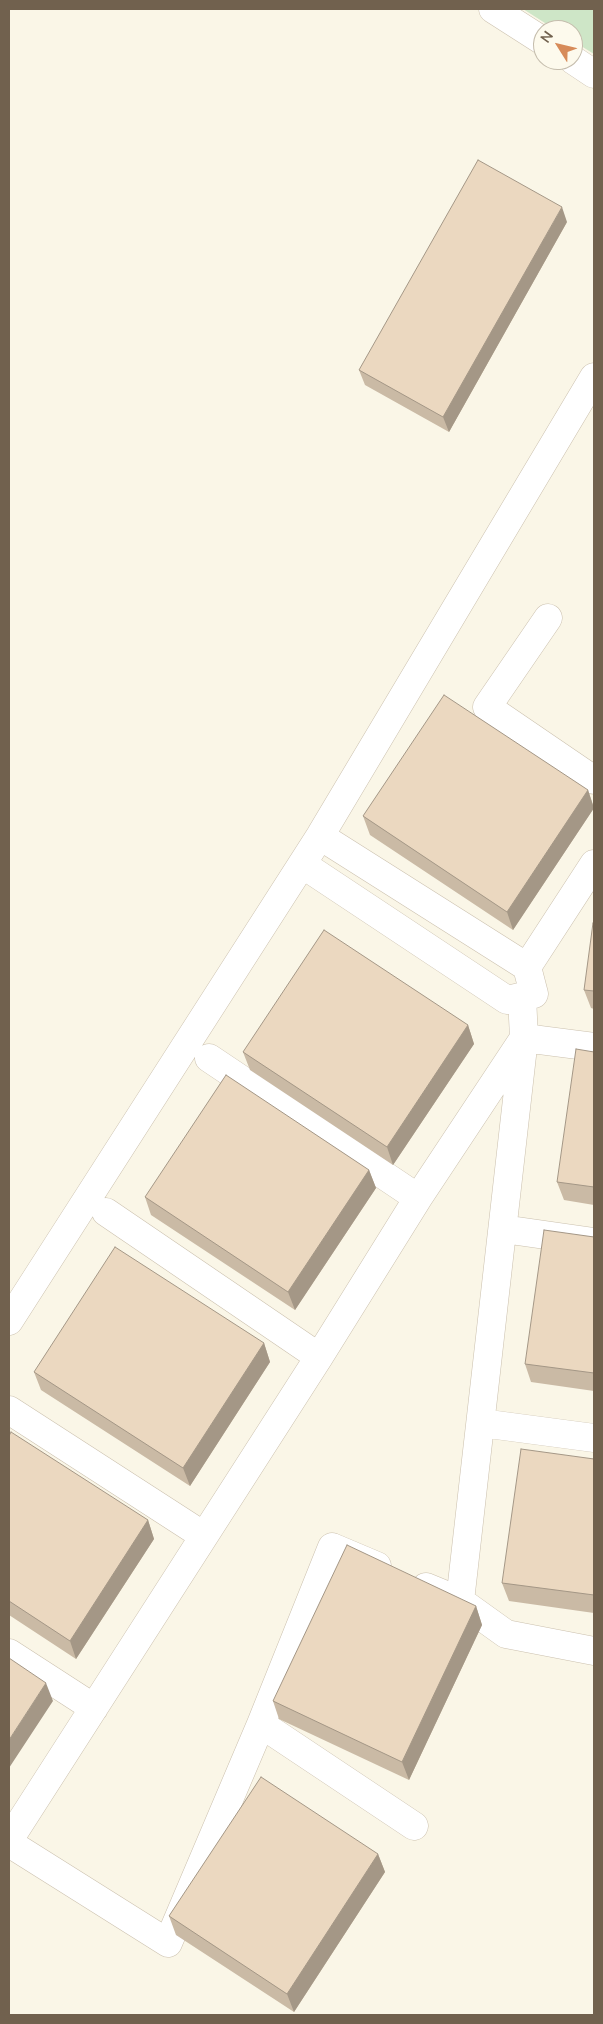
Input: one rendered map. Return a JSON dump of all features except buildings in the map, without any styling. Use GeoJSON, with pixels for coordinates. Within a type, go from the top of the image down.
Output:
{"type":"FeatureCollection","features":[{"type":"Feature","properties":{"kind":"street"},"geometry":{"type":"LineString","coordinates":[[493,9],[533,35]]}},
{"type":"Feature","properties":{"kind":"street"},"geometry":{"type":"LineString","coordinates":[[583,67],[594,74]]}},
{"type":"Feature","properties":{"kind":"street"},"geometry":{"type":"LineString","coordinates":[[9,1321],[320,836],[594,378]]}},
{"type":"Feature","properties":{"kind":"street"},"geometry":{"type":"LineString","coordinates":[[548,618],[486,707],[594,780]]}},
{"type":"Feature","properties":{"kind":"street"},"geometry":{"type":"LineString","coordinates":[[320,836],[528,967]]}},
{"type":"Feature","properties":{"kind":"street"},"geometry":{"type":"LineString","coordinates":[[302,864],[507,1000],[534,994],[528,967],[594,864]]}},
{"type":"Feature","properties":{"kind":"street"},"geometry":{"type":"LineString","coordinates":[[460,1601],[524,1038],[522,997]]}},
{"type":"Feature","properties":{"kind":"street"},"geometry":{"type":"LineString","coordinates":[[524,1038],[594,1047]]}},
{"type":"Feature","properties":{"kind":"street"},"geometry":{"type":"LineString","coordinates":[[524,1038],[418,1198],[319,1357],[9,1842],[168,1943],[261,1724],[332,1547],[460,1601],[506,1634],[594,1651]]}},
{"type":"Feature","properties":{"kind":"street"},"geometry":{"type":"LineString","coordinates":[[209,1058],[418,1198]]}},
{"type":"Feature","properties":{"kind":"street"},"geometry":{"type":"LineString","coordinates":[[106,1212],[319,1357]]}},
{"type":"Feature","properties":{"kind":"street"},"geometry":{"type":"LineString","coordinates":[[503,1229],[594,1242]]}},
{"type":"Feature","properties":{"kind":"street"},"geometry":{"type":"LineString","coordinates":[[9,1410],[204,1536]]}},
{"type":"Feature","properties":{"kind":"street"},"geometry":{"type":"LineString","coordinates":[[481,1424],[594,1438]]}},
{"type":"Feature","properties":{"kind":"street"},"geometry":{"type":"LineString","coordinates":[[9,1653],[94,1708]]}},
{"type":"Feature","properties":{"kind":"street"},"geometry":{"type":"LineString","coordinates":[[261,1724],[414,1826]]}},
{"type":"Feature","properties":{"kind":"green space"},"geometry":{"type":"Polygon","coordinates":[[[523,9],[594,9],[594,54],[583,47],[583,20],[540,20],[523,9]]]}}]}
